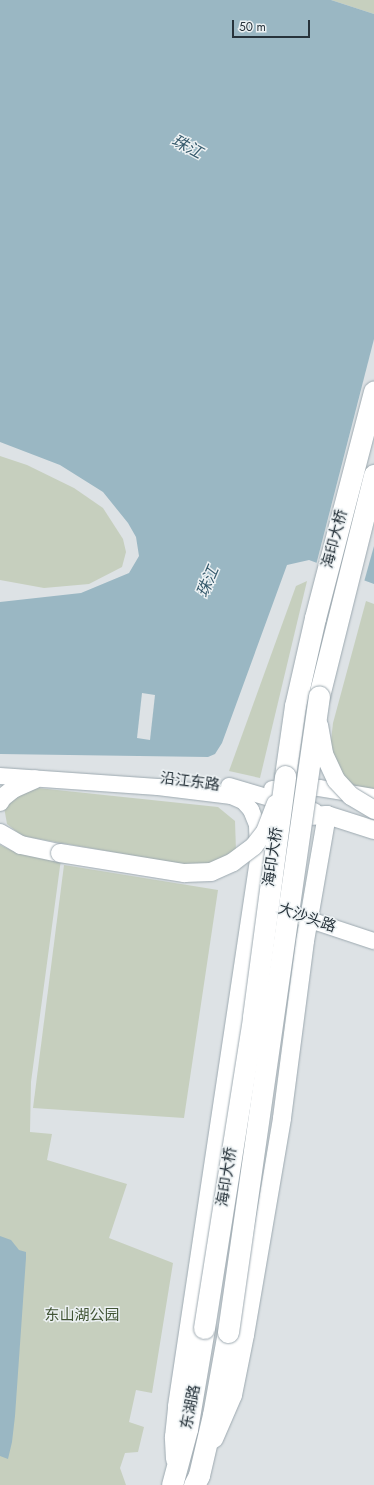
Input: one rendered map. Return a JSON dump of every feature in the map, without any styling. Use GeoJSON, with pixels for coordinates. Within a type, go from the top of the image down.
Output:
{"type":"FeatureCollection","features":[{"type":"Feature","properties":{"kind":"highway","name":"海印大桥"},"geometry":{"type":"LineString","coordinates":[[204,1328],[253,1017],[295,706],[315,618],[374,392]]}},
{"type":"Feature","properties":{"kind":"highway","name":"海印大桥"},"geometry":{"type":"LineString","coordinates":[[228,1332],[319,696],[374,475]]}},
{"type":"Feature","properties":{"kind":"highway","name":"东湖路"},"geometry":{"type":"LineString","coordinates":[[174,1479],[187,1429],[204,1328]]}},
{"type":"Feature","properties":{"kind":"highway","name":"东湖路"},"geometry":{"type":"LineString","coordinates":[[197,1482],[213,1415],[228,1332]]}},
{"type":"Feature","properties":{"kind":"main road"},"geometry":{"type":"LineString","coordinates":[[319,696],[320,739],[329,767],[346,791],[363,805],[374,810]]}},
{"type":"Feature","properties":{"kind":"main road","name":"沿江东路"},"geometry":{"type":"LineString","coordinates":[[0,767],[142,777],[226,786],[374,830]]}},
{"type":"Feature","properties":{"kind":"main road","name":"沿江东路"},"geometry":{"type":"LineString","coordinates":[[0,776],[158,786],[231,796],[243,801],[251,810],[257,825],[258,838],[255,880]]}},
{"type":"Feature","properties":{"kind":"main road"},"geometry":{"type":"LineString","coordinates":[[1,833],[21,845],[60,853],[184,873],[211,872],[236,860],[260,839],[272,816],[285,776]]}},
{"type":"Feature","properties":{"kind":"main road"},"geometry":{"type":"LineString","coordinates":[[0,802],[2,798],[13,789],[35,779]]}},
{"type":"Feature","properties":{"kind":"main road"},"geometry":{"type":"LineString","coordinates":[[226,786],[264,789],[319,788],[374,797]]}},
{"type":"Feature","properties":{"kind":"main road"},"geometry":{"type":"LineString","coordinates":[[174,1479],[174,1437],[177,1406],[255,880],[262,850],[280,823],[294,816],[327,815],[320,848],[305,941],[282,1118],[244,1343],[233,1395],[197,1482]]}},
{"type":"Feature","properties":{"kind":"main road","name":"大沙头路"},"geometry":{"type":"LineString","coordinates":[[255,880],[257,892],[265,902],[279,910],[374,941]]}},
{"type":"Feature","properties":{"kind":"main road"},"geometry":{"type":"LineString","coordinates":[[248,925],[256,921],[263,921],[292,927],[299,932],[305,941]]}},
{"type":"Feature","properties":{"kind":"green space"},"geometry":{"type":"Polygon","coordinates":[[[331,0],[374,0],[374,14],[331,0]]]}},
{"type":"Feature","properties":{"kind":"green space"},"geometry":{"type":"Polygon","coordinates":[[[0,456],[27,465],[74,488],[103,508],[123,539],[126,552],[122,567],[89,584],[44,588],[0,580],[0,456]]]}},
{"type":"Feature","properties":{"kind":"green space"},"geometry":{"type":"Polygon","coordinates":[[[307,581],[260,778],[229,771],[296,586],[307,581]]]}},
{"type":"Feature","properties":{"kind":"green space"},"geometry":{"type":"Polygon","coordinates":[[[366,601],[374,604],[374,791],[350,787],[338,772],[330,750],[333,723],[366,601]]]}},
{"type":"Feature","properties":{"kind":"green space"},"geometry":{"type":"Polygon","coordinates":[[[38,788],[218,807],[235,821],[236,851],[219,862],[197,867],[22,836],[7,824],[4,807],[18,794],[38,788]]]}},
{"type":"Feature","properties":{"kind":"green space","name":"东山湖公园"},"geometry":{"type":"Polygon","coordinates":[[[0,845],[13,851],[61,859],[31,1082],[30,1132],[52,1134],[47,1160],[127,1184],[109,1238],[173,1263],[152,1393],[136,1390],[129,1422],[144,1427],[138,1452],[125,1453],[120,1468],[126,1485],[0,1485],[0,845]]]}},
{"type":"Feature","properties":{"kind":"green space"},"geometry":{"type":"Polygon","coordinates":[[[64,865],[218,890],[184,1118],[33,1108],[64,865]]]}},
{"type":"Feature","properties":{"kind":"water","name":"珠江"},"geometry":{"type":"Polygon","coordinates":[[[0,0],[331,0],[374,14],[374,584],[309,560],[287,565],[222,743],[215,754],[208,757],[0,754],[0,602],[81,593],[129,573],[139,556],[136,537],[128,523],[103,492],[60,465],[0,442],[0,0]]]}},
{"type":"Feature","properties":{"kind":"water"},"geometry":{"type":"Polygon","coordinates":[[[0,1236],[11,1240],[19,1250],[26,1252],[15,1416],[12,1442],[8,1459],[0,1456],[0,1236]]]}},
{"type":"Feature","properties":{"kind":"pier"},"geometry":{"type":"Polygon","coordinates":[[[374,339],[374,546],[364,582],[316,565],[374,339]]]}},
{"type":"Feature","properties":{"kind":"pier"},"geometry":{"type":"Polygon","coordinates":[[[142,693],[155,695],[150,740],[137,738],[142,693]]]}}]}
